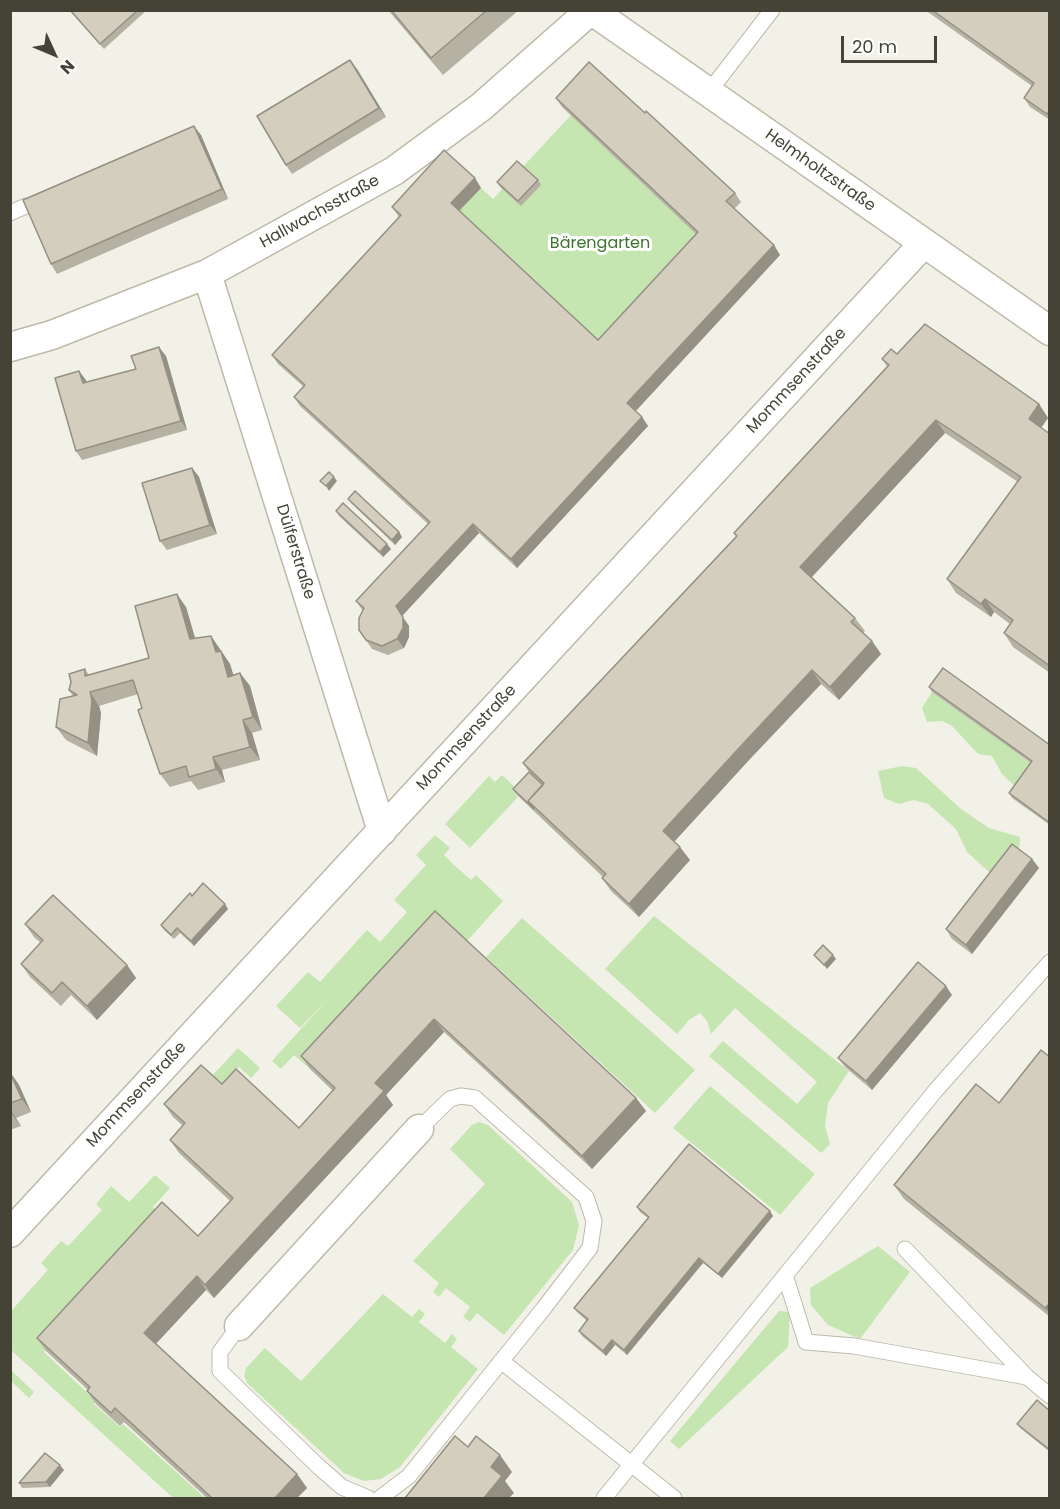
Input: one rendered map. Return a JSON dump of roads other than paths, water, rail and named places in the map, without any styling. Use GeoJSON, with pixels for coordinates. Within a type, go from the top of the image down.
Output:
{"type":"FeatureCollection","features":[{"type":"Feature","properties":{"kind":"street","name":"Helmholtzstraße"},"geometry":{"type":"LineString","coordinates":[[591,10],[1050,331]]}},
{"type":"Feature","properties":{"kind":"street","name":"Hallwachsstraße"},"geometry":{"type":"LineString","coordinates":[[10,347],[52,335],[207,274],[394,171],[481,107],[591,10]]}},
{"type":"Feature","properties":{"kind":"street","name":"Mommsenstraße"},"geometry":{"type":"LineString","coordinates":[[10,1233],[924,243]]}},
{"type":"Feature","properties":{"kind":"street","name":"Dülferstraße"},"geometry":{"type":"LineString","coordinates":[[207,274],[382,831]]}},
{"type":"Feature","properties":{"kind":"street"},"geometry":{"type":"LineString","coordinates":[[239,1326],[419,1130]]}},
{"type":"Feature","properties":{"kind":"lane"},"geometry":{"type":"LineString","coordinates":[[708,93],[772,10]]}},
{"type":"Feature","properties":{"kind":"lane"},"geometry":{"type":"LineString","coordinates":[[10,213],[26,206]]}},
{"type":"Feature","properties":{"kind":"lane"},"geometry":{"type":"LineString","coordinates":[[604,1498],[786,1278],[898,1137],[1050,962]]}},
{"type":"Feature","properties":{"kind":"lane"},"geometry":{"type":"LineString","coordinates":[[380,1498],[409,1476],[590,1248],[594,1221],[586,1197],[475,1098],[460,1096],[450,1099],[419,1130]]}},
{"type":"Feature","properties":{"kind":"lane"},"geometry":{"type":"LineString","coordinates":[[904,1249],[1027,1377],[1050,1396]]}},
{"type":"Feature","properties":{"kind":"lane"},"geometry":{"type":"LineString","coordinates":[[786,1278],[806,1342],[854,1346],[1027,1377]]}},
{"type":"Feature","properties":{"kind":"lane"},"geometry":{"type":"LineString","coordinates":[[239,1326],[220,1352],[220,1371],[342,1487],[368,1498]]}},
{"type":"Feature","properties":{"kind":"lane"},"geometry":{"type":"LineString","coordinates":[[501,1361],[674,1498]]}},
{"type":"Feature","properties":{"kind":"park label","name":"Bärengarten"},"geometry":{"type":"Point","coordinates":[600,244]}}]}
